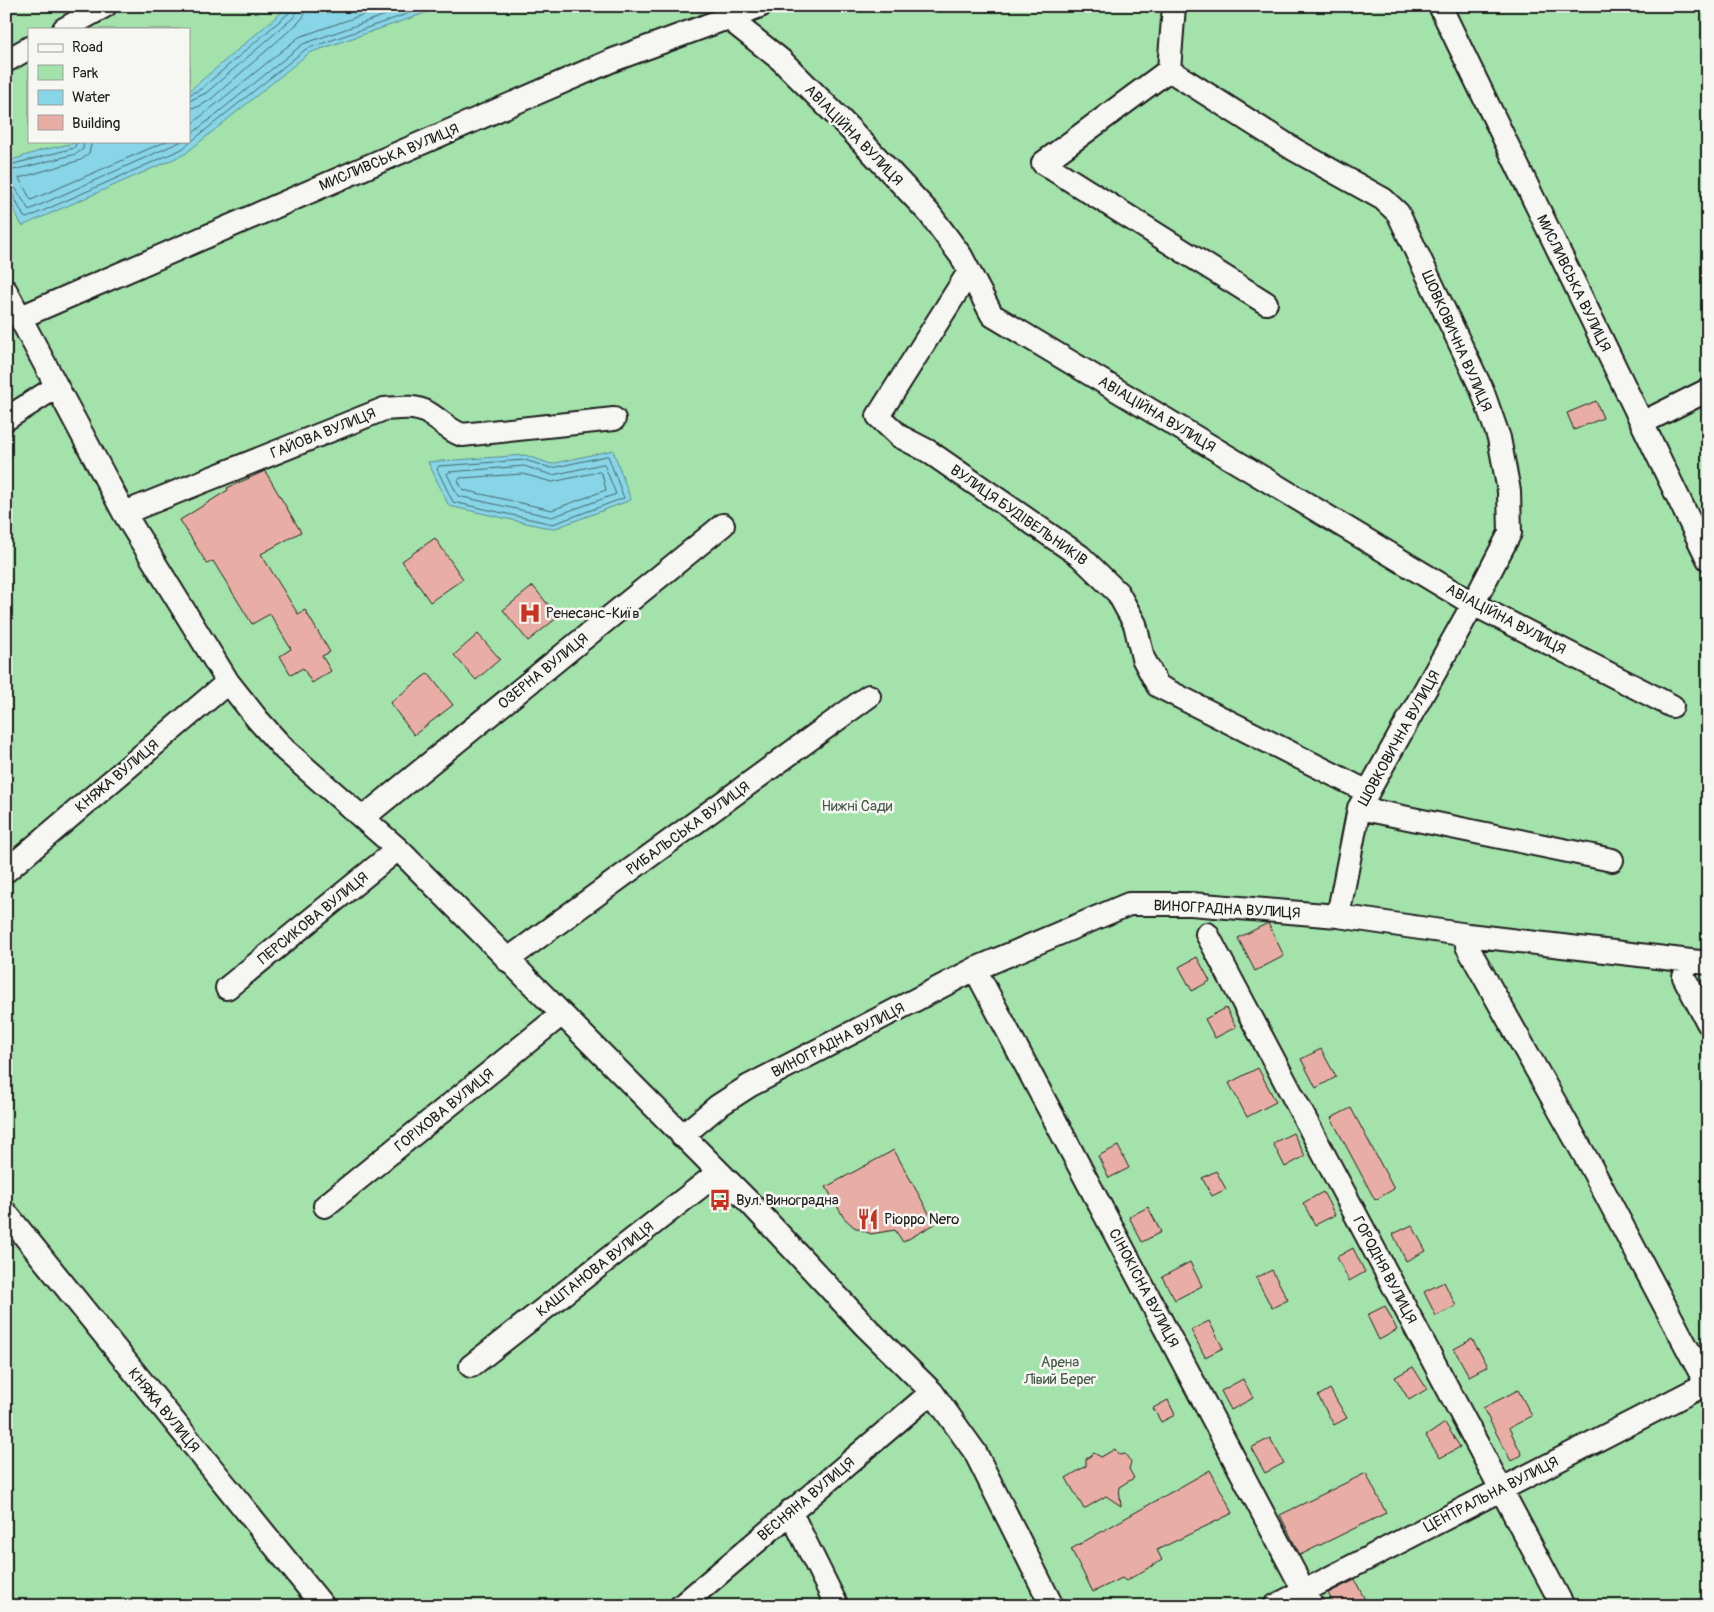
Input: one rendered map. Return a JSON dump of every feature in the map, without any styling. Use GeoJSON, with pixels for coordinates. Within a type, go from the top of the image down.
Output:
{"type":"FeatureCollection","features":[{"type":"Feature","properties":{"kind":"street"},"geometry":{"type":"LineString","coordinates":[[66,28],[105,6]]}},
{"type":"Feature","properties":{"kind":"street","name":"МИСЛИВСЬКА ВУЛИЦЯ"},"geometry":{"type":"LineString","coordinates":[[21,317],[613,60],[760,6]]}},
{"type":"Feature","properties":{"kind":"street"},"geometry":{"type":"LineString","coordinates":[[1174,6],[1169,70],[1043,163],[1266,303]]}},
{"type":"Feature","properties":{"kind":"street","name":"МИСЛИВСЬКА ВУЛИЦЯ"},"geometry":{"type":"LineString","coordinates":[[1440,6],[1708,559]]}},
{"type":"Feature","properties":{"kind":"street","name":"АВІАЦІЙНА ВУЛИЦЯ"},"geometry":{"type":"LineString","coordinates":[[728,18],[781,60],[850,128],[929,213],[961,256],[992,315],[1473,604],[1672,706]]}},
{"type":"Feature","properties":{"kind":"street"},"geometry":{"type":"LineString","coordinates":[[6,61],[28,49]]}},
{"type":"Feature","properties":{"kind":"street","name":"ШОВКОВИЧНА ВУЛИЦЯ"},"geometry":{"type":"LineString","coordinates":[[1169,70],[1295,150],[1383,199],[1398,212],[1482,390],[1499,438],[1509,491],[1510,533],[1473,604],[1363,800],[1338,916]]}},
{"type":"Feature","properties":{"kind":"street","name":"ВУЛИЦЯ БУДІВЕЛЬНИКІВ"},"geometry":{"type":"LineString","coordinates":[[969,272],[878,416],[899,436],[928,451],[1080,556],[1118,593],[1135,624],[1143,658],[1158,686],[1363,800]]}},
{"type":"Feature","properties":{"kind":"street"},"geometry":{"type":"LineString","coordinates":[[6,291],[124,513],[228,682],[284,750],[364,817],[398,849],[719,1172],[866,1327],[932,1392],[975,1452],[1052,1606]]}},
{"type":"Feature","properties":{"kind":"street"},"geometry":{"type":"LineString","coordinates":[[6,420],[56,386]]}},
{"type":"Feature","properties":{"kind":"street"},"geometry":{"type":"LineString","coordinates":[[1642,423],[1708,390]]}},
{"type":"Feature","properties":{"kind":"street","name":"ГАЙОВА ВУЛИЦЯ"},"geometry":{"type":"LineString","coordinates":[[124,513],[384,409],[410,407],[427,412],[451,431],[462,436],[614,419]]}},
{"type":"Feature","properties":{"kind":"street","name":"ОЗЕРНА ВУЛИЦЯ"},"geometry":{"type":"LineString","coordinates":[[364,817],[722,525]]}},
{"type":"Feature","properties":{"kind":"street","name":"КНЯЖА ВУЛИЦЯ"},"geometry":{"type":"LineString","coordinates":[[6,870],[228,682]]}},
{"type":"Feature","properties":{"kind":"street","name":"РИБАЛЬСЬКА ВУЛИЦЯ"},"geometry":{"type":"LineString","coordinates":[[507,960],[869,696]]}},
{"type":"Feature","properties":{"kind":"street"},"geometry":{"type":"LineString","coordinates":[[1363,800],[1612,860]]}},
{"type":"Feature","properties":{"kind":"street","name":"ПЕРСИКОВА ВУЛИЦЯ"},"geometry":{"type":"LineString","coordinates":[[227,988],[398,849]]}},
{"type":"Feature","properties":{"kind":"street","name":"ВИНОГРАДНА ВУЛИЦЯ"},"geometry":{"type":"LineString","coordinates":[[682,1136],[718,1106],[749,1086],[975,969],[1129,904],[1191,904],[1338,916],[1468,935],[1708,963]]}},
{"type":"Feature","properties":{"kind":"street","name":"ГОРОДНЯ ВУЛИЦЯ"},"geometry":{"type":"LineString","coordinates":[[1207,934],[1563,1606]]}},
{"type":"Feature","properties":{"kind":"street"},"geometry":{"type":"LineString","coordinates":[[1467,946],[1590,1164],[1707,1385]]}},
{"type":"Feature","properties":{"kind":"street","name":"СІНОКІСНА ВУЛИЦЯ"},"geometry":{"type":"LineString","coordinates":[[975,969],[1308,1598]]}},
{"type":"Feature","properties":{"kind":"street"},"geometry":{"type":"LineString","coordinates":[[1684,977],[1708,1023]]}},
{"type":"Feature","properties":{"kind":"street","name":"ГОРІХОВА ВУЛИЦЯ"},"geometry":{"type":"LineString","coordinates":[[325,1206],[562,1014]]}},
{"type":"Feature","properties":{"kind":"street","name":"КАШТАНОВА ВУЛИЦЯ"},"geometry":{"type":"LineString","coordinates":[[471,1366],[719,1172]]}},
{"type":"Feature","properties":{"kind":"street","name":"КНЯЖА ВУЛИЦЯ"},"geometry":{"type":"LineString","coordinates":[[6,1213],[323,1606]]}},
{"type":"Feature","properties":{"kind":"street","name":"ЦЕНТРАЛЬНА ВУЛИЦЯ"},"geometry":{"type":"LineString","coordinates":[[1274,1606],[1308,1598],[1501,1488],[1707,1385]]}},
{"type":"Feature","properties":{"kind":"street","name":"ВЕСНЯНА ВУЛИЦЯ"},"geometry":{"type":"LineString","coordinates":[[680,1606],[932,1392]]}},
{"type":"Feature","properties":{"kind":"street"},"geometry":{"type":"LineString","coordinates":[[790,1511],[837,1606]]}},
{"type":"Feature","properties":{"kind":"green space","name":"Нижні Сади"},"geometry":{"type":"Polygon","coordinates":[[[6,6],[1708,6],[1708,1606],[6,1606],[6,6]]]}},
{"type":"Feature","properties":{"kind":"water"},"geometry":{"type":"Polygon","coordinates":[[[289,6],[446,6],[309,53],[185,154],[22,226],[6,192],[6,162],[42,150],[79,142],[190,142],[190,90],[289,6]]]}},
{"type":"Feature","properties":{"kind":"water"},"geometry":{"type":"Polygon","coordinates":[[[613,450],[631,500],[553,529],[449,506],[428,462],[525,455],[551,464],[613,450]]]}},
{"type":"Feature","properties":{"kind":"building"},"geometry":{"type":"Polygon","coordinates":[[[1596,401],[1603,418],[1574,430],[1567,413],[1596,401]]]}},
{"type":"Feature","properties":{"kind":"building"},"geometry":{"type":"Polygon","coordinates":[[[265,471],[301,532],[261,554],[298,614],[305,610],[330,652],[322,656],[331,671],[312,683],[303,668],[291,675],[280,656],[291,649],[270,614],[252,624],[213,561],[207,564],[180,520],[228,490],[227,488],[265,471]]]}},
{"type":"Feature","properties":{"kind":"building"},"geometry":{"type":"Polygon","coordinates":[[[435,538],[463,579],[430,602],[402,561],[435,538]]]}},
{"type":"Feature","properties":{"kind":"building","name":"Ренесанс-Київ"},"geometry":{"type":"Polygon","coordinates":[[[533,586],[558,617],[528,641],[503,610],[533,586]]]}},
{"type":"Feature","properties":{"kind":"building"},"geometry":{"type":"Polygon","coordinates":[[[478,634],[500,659],[476,680],[454,655],[478,634]]]}},
{"type":"Feature","properties":{"kind":"building"},"geometry":{"type":"Polygon","coordinates":[[[428,673],[453,705],[414,735],[390,703],[428,673]]]}},
{"type":"Feature","properties":{"kind":"building"},"geometry":{"type":"Polygon","coordinates":[[[1268,923],[1284,956],[1255,971],[1238,938],[1268,923]]]}},
{"type":"Feature","properties":{"kind":"building"},"geometry":{"type":"Polygon","coordinates":[[[1197,957],[1210,981],[1192,991],[1179,967],[1197,957]]]}},
{"type":"Feature","properties":{"kind":"building"},"geometry":{"type":"Polygon","coordinates":[[[1226,1008],[1236,1027],[1215,1038],[1205,1019],[1226,1008]]]}},
{"type":"Feature","properties":{"kind":"building"},"geometry":{"type":"Polygon","coordinates":[[[1321,1049],[1336,1077],[1316,1088],[1301,1059],[1321,1049]]]}},
{"type":"Feature","properties":{"kind":"building"},"geometry":{"type":"Polygon","coordinates":[[[1258,1068],[1276,1102],[1247,1117],[1229,1083],[1258,1068]]]}},
{"type":"Feature","properties":{"kind":"building"},"geometry":{"type":"Polygon","coordinates":[[[1351,1108],[1394,1189],[1375,1200],[1331,1118],[1351,1108]]]}},
{"type":"Feature","properties":{"kind":"building"},"geometry":{"type":"Polygon","coordinates":[[[1293,1133],[1305,1156],[1285,1167],[1273,1143],[1293,1133]]]}},
{"type":"Feature","properties":{"kind":"building"},"geometry":{"type":"Polygon","coordinates":[[[1118,1146],[1129,1168],[1109,1178],[1098,1156],[1118,1146]]]}},
{"type":"Feature","properties":{"kind":"building"},"geometry":{"type":"Polygon","coordinates":[[[894,1150],[935,1224],[903,1242],[895,1230],[871,1234],[854,1227],[844,1218],[826,1187],[894,1150]]]}},
{"type":"Feature","properties":{"kind":"building"},"geometry":{"type":"Polygon","coordinates":[[[1216,1171],[1226,1189],[1212,1196],[1202,1178],[1216,1171]]]}},
{"type":"Feature","properties":{"kind":"building"},"geometry":{"type":"Polygon","coordinates":[[[1323,1192],[1335,1215],[1315,1225],[1303,1203],[1323,1192]]]}},
{"type":"Feature","properties":{"kind":"building"},"geometry":{"type":"Polygon","coordinates":[[[1148,1207],[1161,1232],[1142,1242],[1129,1217],[1148,1207]]]}},
{"type":"Feature","properties":{"kind":"building"},"geometry":{"type":"Polygon","coordinates":[[[1412,1225],[1426,1251],[1406,1261],[1393,1234],[1412,1225]]]}},
{"type":"Feature","properties":{"kind":"building"},"geometry":{"type":"Polygon","coordinates":[[[1353,1248],[1365,1272],[1349,1281],[1337,1257],[1353,1248]]]}},
{"type":"Feature","properties":{"kind":"building"},"geometry":{"type":"Polygon","coordinates":[[[1190,1262],[1202,1286],[1175,1300],[1162,1277],[1190,1262]]]}},
{"type":"Feature","properties":{"kind":"building"},"geometry":{"type":"Polygon","coordinates":[[[1272,1270],[1288,1300],[1272,1308],[1256,1278],[1272,1270]]]}},
{"type":"Feature","properties":{"kind":"building"},"geometry":{"type":"Polygon","coordinates":[[[1444,1282],[1456,1306],[1436,1316],[1424,1292],[1444,1282]]]}},
{"type":"Feature","properties":{"kind":"building"},"geometry":{"type":"Polygon","coordinates":[[[1385,1306],[1397,1330],[1379,1340],[1367,1315],[1385,1306]]]}},
{"type":"Feature","properties":{"kind":"building"},"geometry":{"type":"Polygon","coordinates":[[[1209,1321],[1223,1348],[1205,1357],[1191,1330],[1209,1321]]]}},
{"type":"Feature","properties":{"kind":"building"},"geometry":{"type":"Polygon","coordinates":[[[1472,1339],[1488,1366],[1469,1376],[1454,1349],[1472,1339]]]}},
{"type":"Feature","properties":{"kind":"building"},"geometry":{"type":"Polygon","coordinates":[[[1413,1367],[1427,1389],[1409,1400],[1395,1377],[1413,1367]]]}},
{"type":"Feature","properties":{"kind":"building"},"geometry":{"type":"Polygon","coordinates":[[[1243,1379],[1253,1398],[1231,1410],[1221,1391],[1243,1379]]]}},
{"type":"Feature","properties":{"kind":"building"},"geometry":{"type":"Polygon","coordinates":[[[1330,1389],[1347,1418],[1334,1425],[1318,1396],[1330,1389]]]}},
{"type":"Feature","properties":{"kind":"building"},"geometry":{"type":"Polygon","coordinates":[[[1518,1390],[1532,1416],[1509,1428],[1522,1455],[1511,1461],[1483,1408],[1518,1390]]]}},
{"type":"Feature","properties":{"kind":"building"},"geometry":{"type":"Polygon","coordinates":[[[1168,1400],[1175,1415],[1161,1422],[1153,1408],[1168,1400]]]}},
{"type":"Feature","properties":{"kind":"building"},"geometry":{"type":"Polygon","coordinates":[[[1445,1423],[1460,1447],[1440,1458],[1426,1436],[1445,1423]]]}},
{"type":"Feature","properties":{"kind":"building"},"geometry":{"type":"Polygon","coordinates":[[[1270,1438],[1284,1463],[1265,1473],[1251,1448],[1270,1438]]]}},
{"type":"Feature","properties":{"kind":"building"},"geometry":{"type":"Polygon","coordinates":[[[1115,1449],[1119,1455],[1125,1454],[1131,1462],[1129,1469],[1134,1478],[1119,1487],[1121,1506],[1106,1496],[1084,1509],[1066,1478],[1086,1466],[1086,1459],[1094,1453],[1101,1457],[1115,1449]]]}},
{"type":"Feature","properties":{"kind":"building"},"geometry":{"type":"Polygon","coordinates":[[[1210,1470],[1233,1513],[1157,1550],[1162,1560],[1126,1581],[1122,1578],[1093,1592],[1071,1549],[1210,1470]]]}},
{"type":"Feature","properties":{"kind":"building"},"geometry":{"type":"Polygon","coordinates":[[[1366,1473],[1386,1513],[1300,1555],[1280,1515],[1366,1473]]]}},
{"type":"Feature","properties":{"kind":"building"},"geometry":{"type":"Polygon","coordinates":[[[1355,1580],[1368,1606],[1335,1606],[1328,1593],[1355,1580]]]}},
{"type":"Feature","properties":{"kind":"place","name":"Ренесанс-Київ"},"geometry":{"type":"Point","coordinates":[530,613]}},
{"type":"Feature","properties":{"kind":"place","name":"Вул. Виноградна"},"geometry":{"type":"Point","coordinates":[720,1200]}},
{"type":"Feature","properties":{"kind":"place","name":"Pioppo Nero"},"geometry":{"type":"Point","coordinates":[868,1219]}},
{"type":"Feature","properties":{"kind":"park label","name":"Арена Лівий Берег"},"geometry":{"type":"Point","coordinates":[1060,1370]}}]}
